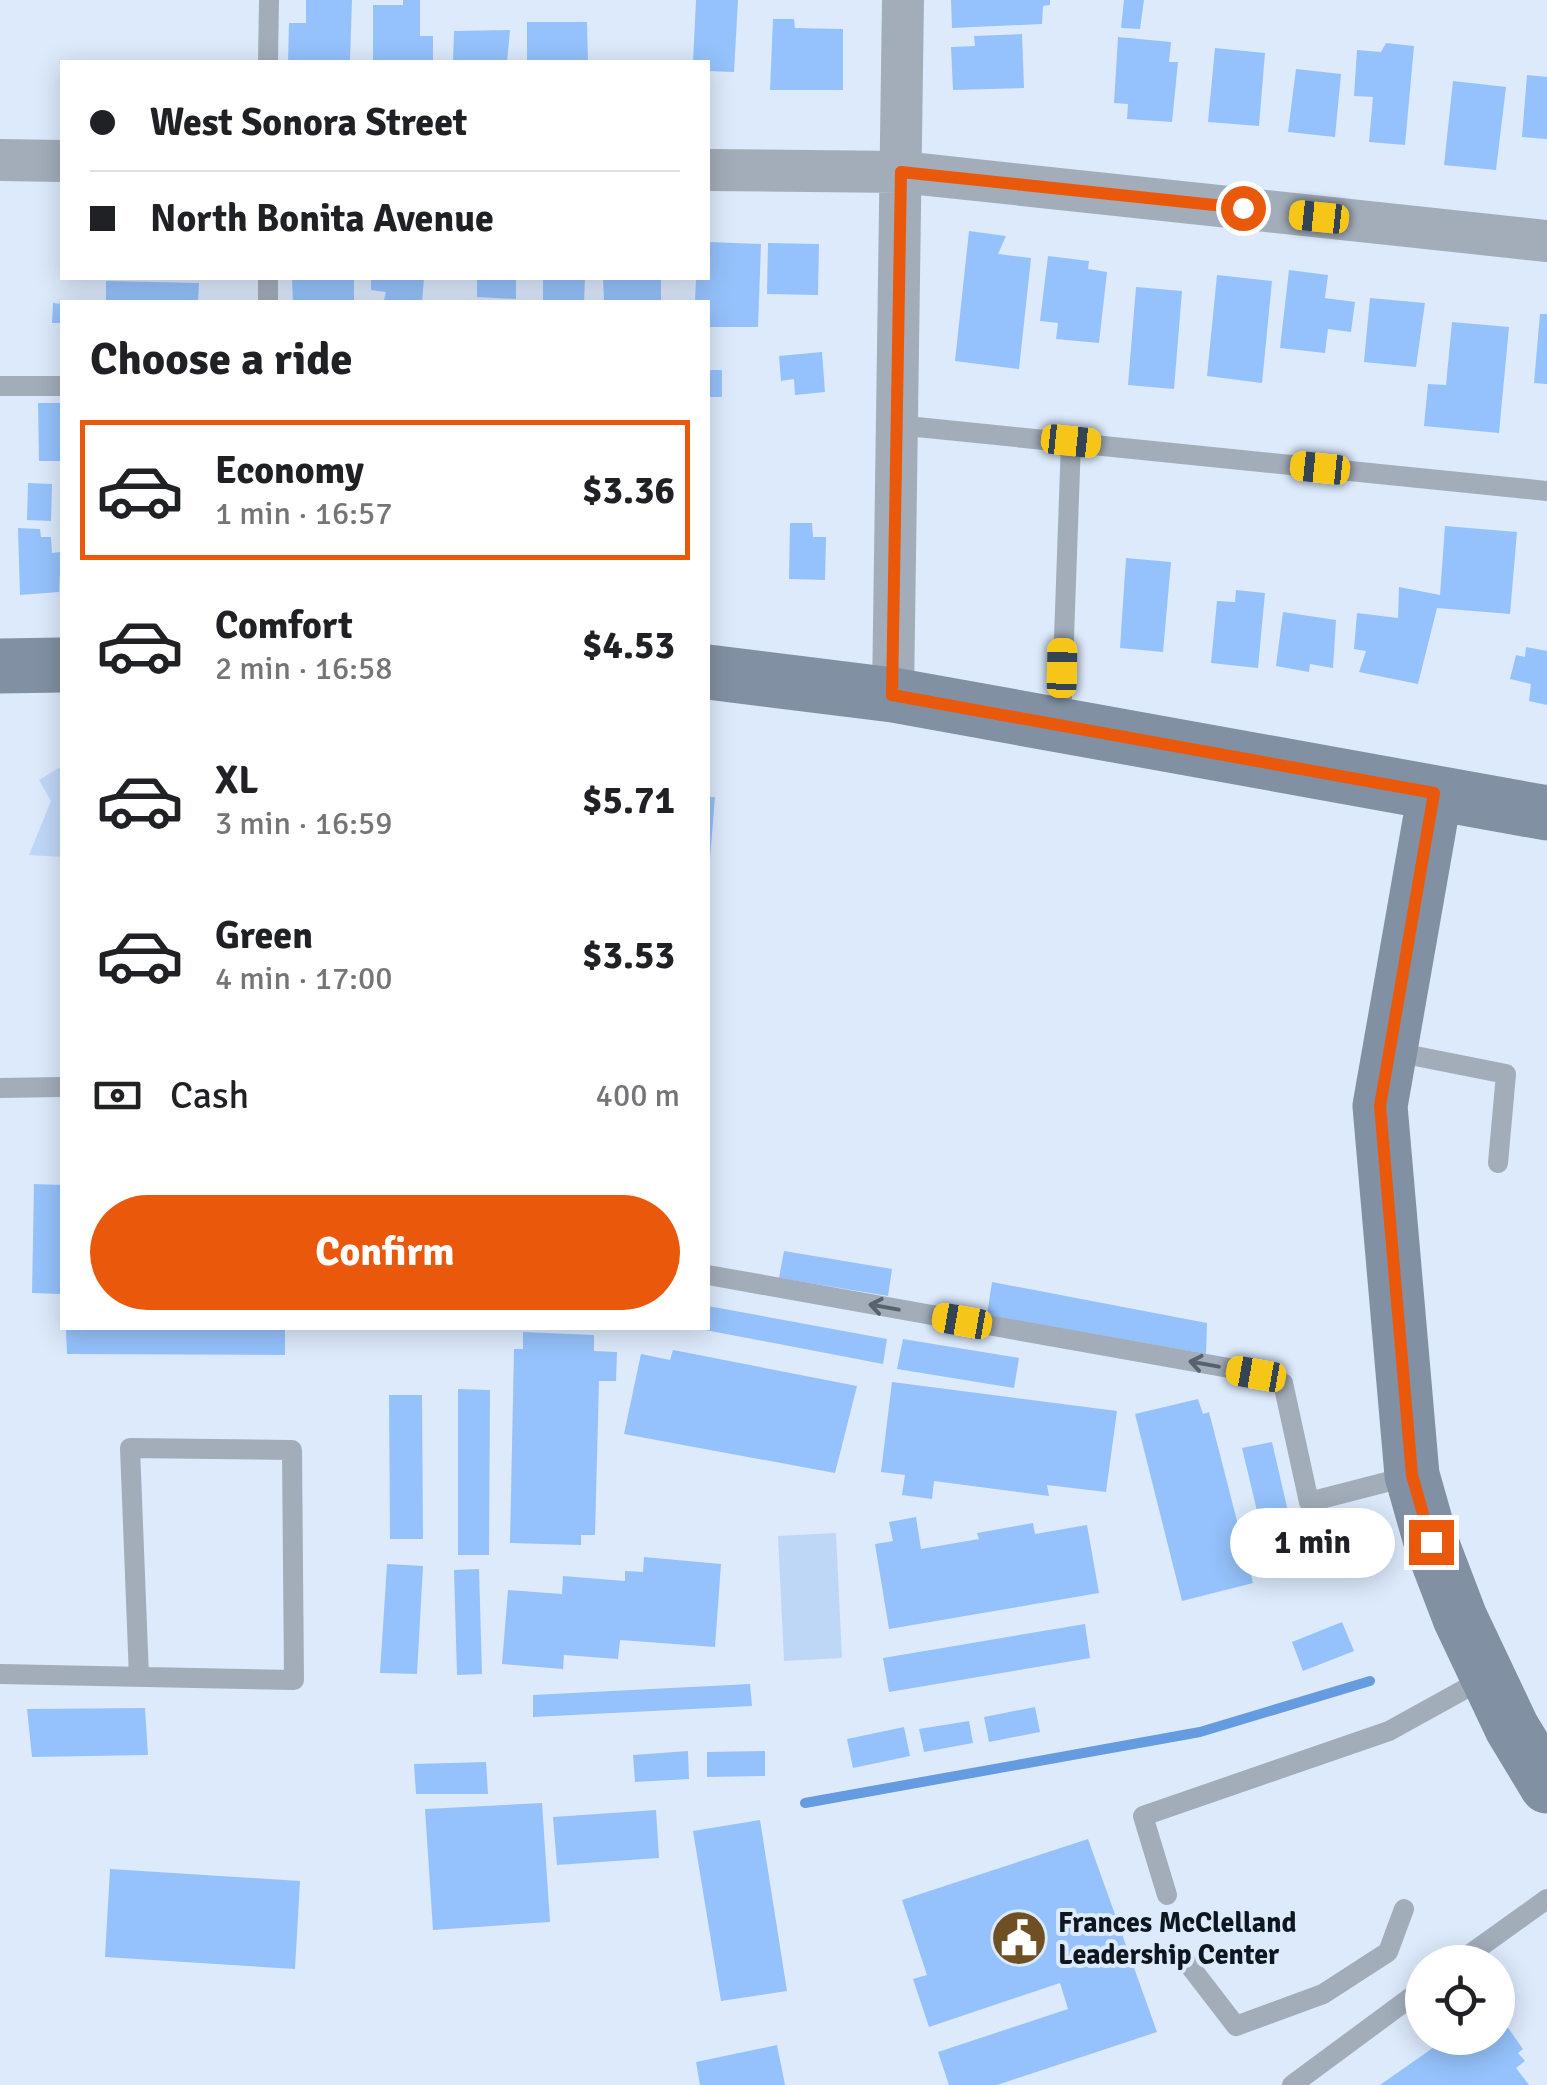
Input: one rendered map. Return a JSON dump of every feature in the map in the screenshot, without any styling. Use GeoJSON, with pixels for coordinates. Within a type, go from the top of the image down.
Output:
{"type":"FeatureCollection","features":[{"type":"Feature","properties":{"kind":"street"},"geometry":{"type":"LineString","coordinates":[[892,695],[903,0]]}},
{"type":"Feature","properties":{"kind":"street"},"geometry":{"type":"LineString","coordinates":[[0,160],[60,161]]}},
{"type":"Feature","properties":{"kind":"street"},"geometry":{"type":"LineString","coordinates":[[710,170],[901,172],[1547,241]]}},
{"type":"Feature","properties":{"kind":"street"},"geometry":{"type":"LineString","coordinates":[[0,666],[60,665]]}},
{"type":"Feature","properties":{"kind":"street"},"geometry":{"type":"LineString","coordinates":[[710,672],[892,695],[1547,813]]}},
{"type":"Feature","properties":{"kind":"street"},"geometry":{"type":"LineString","coordinates":[[1434,793],[1380,1106],[1412,1475],[1445,1582],[1486,1677],[1547,1786]]}},
{"type":"Feature","properties":{"kind":"lane"},"geometry":{"type":"LineString","coordinates":[[268,60],[270,0]]}},
{"type":"Feature","properties":{"kind":"lane"},"geometry":{"type":"LineString","coordinates":[[0,386],[60,386]]}},
{"type":"Feature","properties":{"kind":"lane"},"geometry":{"type":"LineString","coordinates":[[897,424],[1547,492]]}},
{"type":"Feature","properties":{"kind":"lane"},"geometry":{"type":"LineString","coordinates":[[1060,726],[1071,441]]}},
{"type":"Feature","properties":{"kind":"lane"},"geometry":{"type":"LineString","coordinates":[[1390,1051],[1506,1074],[1498,1163]]}},
{"type":"Feature","properties":{"kind":"lane"},"geometry":{"type":"LineString","coordinates":[[0,1088],[60,1086]]}},
{"type":"Feature","properties":{"kind":"lane"},"geometry":{"type":"LineString","coordinates":[[710,1275],[1270,1378],[1283,1383],[1309,1502],[1412,1475]]}},
{"type":"Feature","properties":{"kind":"lane"},"geometry":{"type":"LineString","coordinates":[[0,1674],[294,1680],[292,1450],[130,1448],[138,1676]]}},
{"type":"Feature","properties":{"kind":"lane"},"geometry":{"type":"LineString","coordinates":[[1167,1895],[1143,1816],[1389,1731],[1486,1677]]}},
{"type":"Feature","properties":{"kind":"lane"},"geometry":{"type":"LineString","coordinates":[[1483,1945],[1547,1899]]}},
{"type":"Feature","properties":{"kind":"lane"},"geometry":{"type":"LineString","coordinates":[[1189,1966],[1236,2026],[1323,1994],[1388,1952],[1404,1909]]}},
{"type":"Feature","properties":{"kind":"lane"},"geometry":{"type":"LineString","coordinates":[[1292,2085],[1405,2002]]}},
{"type":"Feature","properties":{"kind":"shaded area"},"geometry":{"type":"Polygon","coordinates":[[[60,767],[60,857],[29,855],[51,801],[39,780],[60,767]]]}},
{"type":"Feature","properties":{"kind":"shaded area"},"geometry":{"type":"Polygon","coordinates":[[[836,1533],[842,1658],[784,1661],[778,1536],[836,1533]]]}},
{"type":"Feature","properties":{"kind":"building"},"geometry":{"type":"Polygon","coordinates":[[[306,0],[352,0],[350,60],[288,60],[289,23],[306,23],[306,0]]]}},
{"type":"Feature","properties":{"kind":"building"},"geometry":{"type":"Polygon","coordinates":[[[403,0],[420,0],[420,36],[433,36],[433,60],[373,60],[373,5],[403,5],[403,0]]]}},
{"type":"Feature","properties":{"kind":"building"},"geometry":{"type":"Polygon","coordinates":[[[696,0],[738,0],[734,72],[710,71],[710,60],[693,60],[696,0]]]}},
{"type":"Feature","properties":{"kind":"building"},"geometry":{"type":"Polygon","coordinates":[[[951,0],[1050,0],[1050,5],[1043,6],[1042,24],[952,28],[951,0]]]}},
{"type":"Feature","properties":{"kind":"building"},"geometry":{"type":"Polygon","coordinates":[[[1124,0],[1144,0],[1140,29],[1121,28],[1124,0]]]}},
{"type":"Feature","properties":{"kind":"building"},"geometry":{"type":"Polygon","coordinates":[[[773,19],[794,19],[795,28],[843,29],[843,90],[770,90],[773,19]]]}},
{"type":"Feature","properties":{"kind":"building"},"geometry":{"type":"Polygon","coordinates":[[[527,22],[587,22],[588,60],[527,60],[527,22]]]}},
{"type":"Feature","properties":{"kind":"building"},"geometry":{"type":"Polygon","coordinates":[[[510,30],[507,60],[453,60],[454,31],[510,30]]]}},
{"type":"Feature","properties":{"kind":"building"},"geometry":{"type":"Polygon","coordinates":[[[1022,34],[1024,88],[953,90],[951,47],[975,46],[974,36],[1022,34]]]}},
{"type":"Feature","properties":{"kind":"building"},"geometry":{"type":"Polygon","coordinates":[[[1118,37],[1171,42],[1169,62],[1178,62],[1172,122],[1127,119],[1128,104],[1114,103],[1118,37]]]}},
{"type":"Feature","properties":{"kind":"building"},"geometry":{"type":"Polygon","coordinates":[[[1386,43],[1414,46],[1405,145],[1369,142],[1373,97],[1354,96],[1357,50],[1381,52],[1386,43]]]}},
{"type":"Feature","properties":{"kind":"building"},"geometry":{"type":"Polygon","coordinates":[[[1215,48],[1265,53],[1259,126],[1208,122],[1215,48]]]}},
{"type":"Feature","properties":{"kind":"building"},"geometry":{"type":"Polygon","coordinates":[[[1296,69],[1341,74],[1335,137],[1288,132],[1296,69]]]}},
{"type":"Feature","properties":{"kind":"building"},"geometry":{"type":"Polygon","coordinates":[[[1527,75],[1547,77],[1547,139],[1522,137],[1527,75]]]}},
{"type":"Feature","properties":{"kind":"building"},"geometry":{"type":"Polygon","coordinates":[[[1453,81],[1506,87],[1496,170],[1444,165],[1453,81]]]}},
{"type":"Feature","properties":{"kind":"building"},"geometry":{"type":"Polygon","coordinates":[[[969,231],[1006,236],[998,254],[1031,258],[1019,369],[955,361],[969,231]]]}},
{"type":"Feature","properties":{"kind":"building"},"geometry":{"type":"Polygon","coordinates":[[[710,242],[761,244],[758,327],[710,327],[710,300],[695,300],[696,280],[710,280],[710,242]]]}},
{"type":"Feature","properties":{"kind":"building"},"geometry":{"type":"Polygon","coordinates":[[[768,243],[819,244],[818,295],[767,294],[768,243]]]}},
{"type":"Feature","properties":{"kind":"building"},"geometry":{"type":"Polygon","coordinates":[[[1048,256],[1089,261],[1088,269],[1107,272],[1099,343],[1056,339],[1058,323],[1040,321],[1048,256]]]}},
{"type":"Feature","properties":{"kind":"building"},"geometry":{"type":"Polygon","coordinates":[[[1289,270],[1328,275],[1325,298],[1355,302],[1351,332],[1328,329],[1325,353],[1280,348],[1289,270]]]}},
{"type":"Feature","properties":{"kind":"building"},"geometry":{"type":"Polygon","coordinates":[[[1217,275],[1272,281],[1262,383],[1207,376],[1217,275]]]}},
{"type":"Feature","properties":{"kind":"building"},"geometry":{"type":"Polygon","coordinates":[[[292,280],[354,280],[354,300],[293,300],[292,280]]]}},
{"type":"Feature","properties":{"kind":"building"},"geometry":{"type":"Polygon","coordinates":[[[371,280],[424,280],[422,300],[384,300],[386,292],[371,290],[371,280]]]}},
{"type":"Feature","properties":{"kind":"building"},"geometry":{"type":"Polygon","coordinates":[[[477,280],[516,280],[516,299],[477,297],[477,280]]]}},
{"type":"Feature","properties":{"kind":"building"},"geometry":{"type":"Polygon","coordinates":[[[543,280],[585,280],[584,300],[543,300],[543,280]]]}},
{"type":"Feature","properties":{"kind":"building"},"geometry":{"type":"Polygon","coordinates":[[[603,280],[661,280],[661,300],[604,300],[603,280]]]}},
{"type":"Feature","properties":{"kind":"building"},"geometry":{"type":"Polygon","coordinates":[[[106,281],[199,283],[198,300],[106,300],[106,281]]]}},
{"type":"Feature","properties":{"kind":"building"},"geometry":{"type":"Polygon","coordinates":[[[1136,287],[1182,291],[1174,389],[1128,385],[1136,287]]]}},
{"type":"Feature","properties":{"kind":"building"},"geometry":{"type":"Polygon","coordinates":[[[1370,298],[1425,303],[1416,367],[1364,362],[1370,298]]]}},
{"type":"Feature","properties":{"kind":"building"},"geometry":{"type":"Polygon","coordinates":[[[53,303],[60,304],[60,323],[52,323],[53,303]]]}},
{"type":"Feature","properties":{"kind":"building"},"geometry":{"type":"Polygon","coordinates":[[[1540,314],[1547,314],[1547,384],[1534,383],[1540,314]]]}},
{"type":"Feature","properties":{"kind":"building"},"geometry":{"type":"Polygon","coordinates":[[[1452,322],[1509,327],[1499,433],[1424,426],[1428,384],[1446,385],[1452,322]]]}},
{"type":"Feature","properties":{"kind":"building"},"geometry":{"type":"Polygon","coordinates":[[[822,352],[825,392],[795,395],[794,379],[781,381],[779,356],[822,352]]]}},
{"type":"Feature","properties":{"kind":"building"},"geometry":{"type":"Polygon","coordinates":[[[710,370],[722,370],[722,397],[710,397],[710,370]]]}},
{"type":"Feature","properties":{"kind":"building"},"geometry":{"type":"Polygon","coordinates":[[[38,403],[60,403],[60,461],[39,461],[38,403]]]}},
{"type":"Feature","properties":{"kind":"building"},"geometry":{"type":"Polygon","coordinates":[[[28,483],[52,484],[51,521],[27,520],[28,483]]]}},
{"type":"Feature","properties":{"kind":"building"},"geometry":{"type":"Polygon","coordinates":[[[790,523],[812,523],[813,537],[826,537],[825,580],[789,579],[790,523]]]}},
{"type":"Feature","properties":{"kind":"building"},"geometry":{"type":"Polygon","coordinates":[[[1445,526],[1517,532],[1510,614],[1437,608],[1418,684],[1359,672],[1366,651],[1354,649],[1357,613],[1398,618],[1399,587],[1440,595],[1445,526]]]}},
{"type":"Feature","properties":{"kind":"building"},"geometry":{"type":"Polygon","coordinates":[[[18,528],[40,529],[41,537],[51,537],[52,553],[60,552],[59,592],[20,595],[18,528]]]}},
{"type":"Feature","properties":{"kind":"building"},"geometry":{"type":"Polygon","coordinates":[[[1126,558],[1171,562],[1163,652],[1120,648],[1126,558]]]}},
{"type":"Feature","properties":{"kind":"building"},"geometry":{"type":"Polygon","coordinates":[[[1236,590],[1265,593],[1258,668],[1211,663],[1217,601],[1235,602],[1236,590]]]}},
{"type":"Feature","properties":{"kind":"building"},"geometry":{"type":"Polygon","coordinates":[[[1283,612],[1336,620],[1333,668],[1310,664],[1309,672],[1276,666],[1283,612]]]}},
{"type":"Feature","properties":{"kind":"building"},"geometry":{"type":"Polygon","coordinates":[[[1526,647],[1547,651],[1547,705],[1529,701],[1531,684],[1510,679],[1516,655],[1525,657],[1526,647]]]}},
{"type":"Feature","properties":{"kind":"building"},"geometry":{"type":"Polygon","coordinates":[[[710,797],[715,797],[710,859],[710,797]]]}},
{"type":"Feature","properties":{"kind":"building"},"geometry":{"type":"Polygon","coordinates":[[[34,1184],[60,1185],[60,1294],[32,1293],[34,1184]]]}},
{"type":"Feature","properties":{"kind":"building"},"geometry":{"type":"Polygon","coordinates":[[[784,1251],[892,1269],[888,1296],[779,1278],[784,1251]]]}},
{"type":"Feature","properties":{"kind":"building"},"geometry":{"type":"Polygon","coordinates":[[[992,1282],[1207,1323],[1206,1354],[987,1315],[992,1282]]]}},
{"type":"Feature","properties":{"kind":"building"},"geometry":{"type":"Polygon","coordinates":[[[710,1306],[887,1339],[883,1364],[705,1330],[710,1330],[710,1306]]]}},
{"type":"Feature","properties":{"kind":"building"},"geometry":{"type":"Polygon","coordinates":[[[66,1330],[285,1330],[285,1355],[67,1354],[66,1330]]]}},
{"type":"Feature","properties":{"kind":"building"},"geometry":{"type":"Polygon","coordinates":[[[523,1332],[594,1335],[594,1351],[617,1352],[616,1381],[599,1381],[595,1535],[581,1535],[581,1545],[510,1543],[514,1349],[523,1349],[523,1332]]]}},
{"type":"Feature","properties":{"kind":"building"},"geometry":{"type":"Polygon","coordinates":[[[903,1339],[1019,1358],[1014,1388],[897,1369],[903,1339]]]}},
{"type":"Feature","properties":{"kind":"building"},"geometry":{"type":"Polygon","coordinates":[[[673,1350],[857,1386],[835,1473],[624,1434],[641,1354],[670,1360],[673,1350]]]}},
{"type":"Feature","properties":{"kind":"building"},"geometry":{"type":"Polygon","coordinates":[[[892,1382],[1117,1411],[1106,1492],[1047,1485],[1049,1496],[934,1481],[932,1499],[902,1495],[905,1475],[881,1472],[892,1382]]]}},
{"type":"Feature","properties":{"kind":"building"},"geometry":{"type":"Polygon","coordinates":[[[458,1389],[490,1390],[489,1555],[458,1555],[458,1389]]]}},
{"type":"Feature","properties":{"kind":"building"},"geometry":{"type":"Polygon","coordinates":[[[389,1395],[422,1395],[423,1539],[390,1539],[389,1395]]]}},
{"type":"Feature","properties":{"kind":"building"},"geometry":{"type":"Polygon","coordinates":[[[1198,1399],[1203,1414],[1209,1412],[1253,1583],[1182,1601],[1135,1414],[1198,1399]]]}},
{"type":"Feature","properties":{"kind":"building"},"geometry":{"type":"Polygon","coordinates":[[[1272,1442],[1298,1555],[1269,1561],[1242,1448],[1272,1442]]]}},
{"type":"Feature","properties":{"kind":"building"},"geometry":{"type":"Polygon","coordinates":[[[916,1517],[921,1549],[979,1539],[977,1533],[1033,1523],[1035,1534],[1087,1525],[1099,1593],[889,1629],[875,1544],[893,1541],[889,1522],[916,1517]]]}},
{"type":"Feature","properties":{"kind":"building"},"geometry":{"type":"Polygon","coordinates":[[[644,1557],[721,1564],[715,1647],[620,1640],[618,1659],[564,1655],[563,1669],[502,1664],[508,1590],[562,1594],[563,1576],[625,1581],[625,1571],[643,1572],[644,1557]]]}},
{"type":"Feature","properties":{"kind":"building"},"geometry":{"type":"Polygon","coordinates":[[[387,1564],[423,1566],[417,1674],[380,1673],[387,1564]]]}},
{"type":"Feature","properties":{"kind":"building"},"geometry":{"type":"Polygon","coordinates":[[[479,1569],[482,1674],[457,1675],[454,1570],[479,1569]]]}},
{"type":"Feature","properties":{"kind":"building"},"geometry":{"type":"Polygon","coordinates":[[[1342,1622],[1354,1651],[1303,1671],[1292,1642],[1342,1622]]]}},
{"type":"Feature","properties":{"kind":"building"},"geometry":{"type":"Polygon","coordinates":[[[1085,1624],[1090,1658],[889,1692],[883,1658],[1085,1624]]]}},
{"type":"Feature","properties":{"kind":"building"},"geometry":{"type":"Polygon","coordinates":[[[750,1684],[752,1706],[533,1717],[533,1695],[750,1684]]]}},
{"type":"Feature","properties":{"kind":"building"},"geometry":{"type":"Polygon","coordinates":[[[1035,1707],[1040,1732],[989,1742],[984,1717],[1035,1707]]]}},
{"type":"Feature","properties":{"kind":"building"},"geometry":{"type":"Polygon","coordinates":[[[145,1708],[148,1755],[32,1757],[27,1709],[145,1708]]]}},
{"type":"Feature","properties":{"kind":"building"},"geometry":{"type":"Polygon","coordinates":[[[969,1721],[973,1743],[924,1752],[919,1729],[969,1721]]]}},
{"type":"Feature","properties":{"kind":"building"},"geometry":{"type":"Polygon","coordinates":[[[904,1727],[910,1756],[853,1768],[847,1739],[904,1727]]]}},
{"type":"Feature","properties":{"kind":"building"},"geometry":{"type":"Polygon","coordinates":[[[688,1751],[689,1779],[635,1782],[633,1755],[688,1751]]]}},
{"type":"Feature","properties":{"kind":"building"},"geometry":{"type":"Polygon","coordinates":[[[765,1751],[765,1776],[707,1777],[707,1752],[765,1751]]]}},
{"type":"Feature","properties":{"kind":"building"},"geometry":{"type":"Polygon","coordinates":[[[486,1762],[488,1794],[416,1794],[414,1764],[486,1762]]]}},
{"type":"Feature","properties":{"kind":"building"},"geometry":{"type":"Polygon","coordinates":[[[542,1803],[550,1922],[433,1930],[425,1809],[542,1803]]]}},
{"type":"Feature","properties":{"kind":"building"},"geometry":{"type":"Polygon","coordinates":[[[656,1810],[659,1858],[557,1865],[553,1817],[656,1810]]]}},
{"type":"Feature","properties":{"kind":"building"},"geometry":{"type":"Polygon","coordinates":[[[760,1820],[787,1991],[721,2001],[693,1831],[760,1820]]]}},
{"type":"Feature","properties":{"kind":"building","name":"Frances McClelland Leadership Center"},"geometry":{"type":"Polygon","coordinates":[[[1088,1839],[1157,2032],[997,2085],[949,2085],[938,2052],[1068,2009],[1060,1983],[929,2027],[913,1979],[927,1975],[902,1900],[1088,1839]]]}},
{"type":"Feature","properties":{"kind":"building"},"geometry":{"type":"Polygon","coordinates":[[[110,1869],[300,1881],[295,1969],[105,1957],[110,1869]]]}},
{"type":"Feature","properties":{"kind":"building"},"geometry":{"type":"Polygon","coordinates":[[[1515,2038],[1523,2049],[1518,2053],[1525,2061],[1516,2068],[1529,2085],[1380,2085],[1423,2055],[1515,2055],[1515,2038]]]}},
{"type":"Feature","properties":{"kind":"building"},"geometry":{"type":"Polygon","coordinates":[[[777,2045],[785,2085],[700,2085],[696,2062],[777,2045]]]}},
{"type":"Feature","properties":{"kind":"waterway"},"geometry":{"type":"LineString","coordinates":[[805,1803],[1200,1732],[1370,1681]]}},
{"type":"Feature","properties":{"kind":"place","name":"Frances McClelland Leadership Center"},"geometry":{"type":"Point","coordinates":[1019,1938]}},
{"type":"Feature","properties":{"kind":"route"},"geometry":{"type":"LineString","coordinates":[[1243,208],[901,172],[892,695],[1434,793],[1380,1106],[1412,1475],[1431,1542]]}}]}
